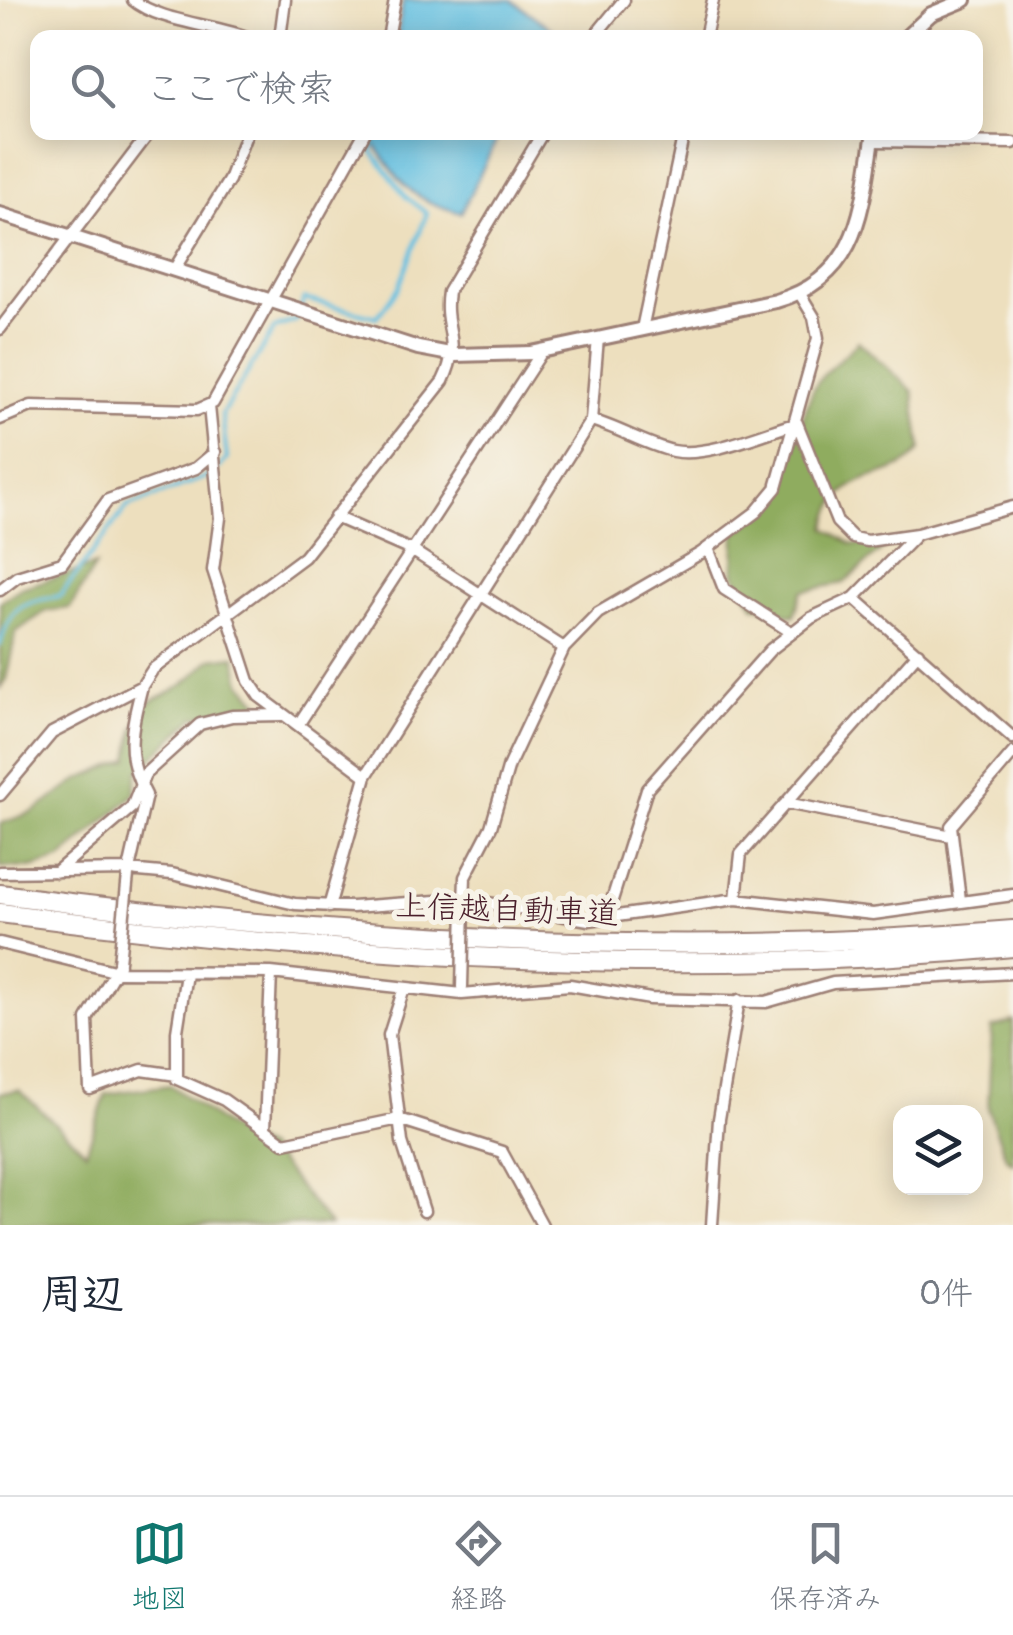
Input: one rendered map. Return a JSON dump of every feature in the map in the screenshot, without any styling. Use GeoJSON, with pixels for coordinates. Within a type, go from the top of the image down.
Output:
{"type":"FeatureCollection","features":[{"type":"Feature","properties":{"kind":"highway","name":"上信越自動車道"},"geometry":{"type":"LineString","coordinates":[[0,894],[260,925],[518,943],[804,944],[1013,930]]}},
{"type":"Feature","properties":{"kind":"highway","name":"上信越自動車道"},"geometry":{"type":"LineString","coordinates":[[0,913],[305,947],[555,962],[769,963],[1013,948]]}},
{"type":"Feature","properties":{"kind":"street"},"geometry":{"type":"LineString","coordinates":[[133,0],[158,15],[211,30]]}},
{"type":"Feature","properties":{"kind":"street"},"geometry":{"type":"LineString","coordinates":[[281,30],[285,0]]}},
{"type":"Feature","properties":{"kind":"street"},"geometry":{"type":"LineString","coordinates":[[389,30],[395,0]]}},
{"type":"Feature","properties":{"kind":"street"},"geometry":{"type":"LineString","coordinates":[[603,30],[624,0]]}},
{"type":"Feature","properties":{"kind":"street"},"geometry":{"type":"LineString","coordinates":[[706,30],[713,0]]}},
{"type":"Feature","properties":{"kind":"street"},"geometry":{"type":"LineString","coordinates":[[914,30],[931,14],[963,0]]}},
{"type":"Feature","properties":{"kind":"street"},"geometry":{"type":"LineString","coordinates":[[0,329],[144,140]]}},
{"type":"Feature","properties":{"kind":"street"},"geometry":{"type":"LineString","coordinates":[[175,268],[229,180],[244,140]]}},
{"type":"Feature","properties":{"kind":"street"},"geometry":{"type":"LineString","coordinates":[[360,140],[209,406],[220,518],[213,570],[250,681],[259,696],[366,776]]}},
{"type":"Feature","properties":{"kind":"street"},"geometry":{"type":"LineString","coordinates":[[177,1074],[142,1070],[90,1089],[86,1019],[118,967],[128,872],[146,795],[131,767],[133,722],[142,686],[154,668],[304,558],[443,380],[455,355],[446,306],[448,292],[538,140]]}},
{"type":"Feature","properties":{"kind":"street"},"geometry":{"type":"LineString","coordinates":[[642,329],[682,140]]}},
{"type":"Feature","properties":{"kind":"street"},"geometry":{"type":"LineString","coordinates":[[0,214],[418,348],[496,357],[800,294],[836,266],[854,235],[872,140]]}},
{"type":"Feature","properties":{"kind":"street"},"geometry":{"type":"LineString","coordinates":[[953,140],[1013,143]]}},
{"type":"Feature","properties":{"kind":"street"},"geometry":{"type":"LineString","coordinates":[[462,990],[465,878],[491,827],[510,764],[564,648],[598,613],[708,548],[756,512],[776,488],[818,338],[814,316],[800,294]]}},
{"type":"Feature","properties":{"kind":"street"},"geometry":{"type":"LineString","coordinates":[[329,907],[366,776],[591,420],[598,338]]}},
{"type":"Feature","properties":{"kind":"street"},"geometry":{"type":"LineString","coordinates":[[298,726],[543,350]]}},
{"type":"Feature","properties":{"kind":"street"},"geometry":{"type":"LineString","coordinates":[[0,418],[31,406],[197,410],[209,406]]}},
{"type":"Feature","properties":{"kind":"street"},"geometry":{"type":"LineString","coordinates":[[591,420],[624,429],[670,450],[690,453],[797,424]]}},
{"type":"Feature","properties":{"kind":"street"},"geometry":{"type":"LineString","coordinates":[[797,424],[837,522],[846,532],[867,541],[917,534],[1010,508],[1013,523]]}},
{"type":"Feature","properties":{"kind":"street"},"geometry":{"type":"LineString","coordinates":[[0,590],[17,577],[52,567],[72,554],[108,500],[216,457]]}},
{"type":"Feature","properties":{"kind":"street"},"geometry":{"type":"LineString","coordinates":[[335,517],[413,552],[564,648]]}},
{"type":"Feature","properties":{"kind":"street"},"geometry":{"type":"LineString","coordinates":[[607,916],[646,788],[770,650],[791,632],[854,598],[917,534]]}},
{"type":"Feature","properties":{"kind":"street"},"geometry":{"type":"LineString","coordinates":[[708,548],[724,589],[791,632]]}},
{"type":"Feature","properties":{"kind":"street"},"geometry":{"type":"LineString","coordinates":[[854,598],[1013,738]]}},
{"type":"Feature","properties":{"kind":"street"},"geometry":{"type":"LineString","coordinates":[[736,899],[741,854],[918,652]]}},
{"type":"Feature","properties":{"kind":"street"},"geometry":{"type":"LineString","coordinates":[[0,795],[52,733],[142,686]]}},
{"type":"Feature","properties":{"kind":"street"},"geometry":{"type":"LineString","coordinates":[[55,872],[132,807],[145,774],[200,724],[232,716],[284,715]]}},
{"type":"Feature","properties":{"kind":"street"},"geometry":{"type":"LineString","coordinates":[[960,900],[952,836],[955,817],[1013,753]]}},
{"type":"Feature","properties":{"kind":"street"},"geometry":{"type":"LineString","coordinates":[[786,802],[952,836]]}},
{"type":"Feature","properties":{"kind":"street"},"geometry":{"type":"LineString","coordinates":[[0,872],[172,874],[295,904],[329,907],[464,902],[573,920],[736,899],[873,914],[1013,896]]}},
{"type":"Feature","properties":{"kind":"street"},"geometry":{"type":"LineString","coordinates":[[0,943],[118,967],[186,974],[271,973],[404,988],[462,990],[570,985],[650,999],[766,1002],[833,983],[1013,973]]}},
{"type":"Feature","properties":{"kind":"street"},"geometry":{"type":"LineString","coordinates":[[265,1129],[271,973]]}},
{"type":"Feature","properties":{"kind":"street"},"geometry":{"type":"LineString","coordinates":[[186,974],[177,1031],[177,1079],[224,1100],[284,1144],[399,1119],[502,1152],[542,1225]]}},
{"type":"Feature","properties":{"kind":"street"},"geometry":{"type":"LineString","coordinates":[[404,988],[389,1035],[399,1119],[424,1210]]}},
{"type":"Feature","properties":{"kind":"street"},"geometry":{"type":"LineString","coordinates":[[712,1225],[719,1119],[739,1000]]}},
{"type":"Feature","properties":{"kind":"green space"},"geometry":{"type":"Polygon","coordinates":[[[858,341],[913,391],[921,448],[897,468],[856,484],[844,493],[833,507],[826,528],[852,544],[887,545],[844,583],[802,591],[794,616],[754,606],[734,573],[735,533],[769,503],[787,467],[815,386],[858,341]]]}},
{"type":"Feature","properties":{"kind":"green space"},"geometry":{"type":"Polygon","coordinates":[[[96,565],[70,608],[46,611],[16,632],[6,679],[0,688],[0,602],[21,588],[96,565]]]}},
{"type":"Feature","properties":{"kind":"green space"},"geometry":{"type":"Polygon","coordinates":[[[235,656],[241,682],[262,706],[195,717],[138,771],[134,795],[61,859],[31,868],[0,867],[0,824],[33,812],[80,779],[129,759],[134,730],[148,703],[184,684],[211,659],[235,656]]]}},
{"type":"Feature","properties":{"kind":"green space"},"geometry":{"type":"Polygon","coordinates":[[[1013,1021],[1013,1163],[1006,1158],[988,1109],[992,1028],[1013,1021]]]}},
{"type":"Feature","properties":{"kind":"green space"},"geometry":{"type":"Polygon","coordinates":[[[170,1085],[242,1138],[268,1149],[330,1225],[0,1225],[0,1093],[19,1090],[86,1152],[106,1094],[170,1085]]]}},
{"type":"Feature","properties":{"kind":"water"},"geometry":{"type":"Polygon","coordinates":[[[403,0],[511,0],[552,29],[551,30],[398,30],[403,0]]]}},
{"type":"Feature","properties":{"kind":"water"},"geometry":{"type":"Polygon","coordinates":[[[375,140],[497,140],[461,213],[429,202],[409,189],[374,144],[375,140]]]}},
{"type":"Feature","properties":{"kind":"waterway"},"geometry":{"type":"LineString","coordinates":[[219,468],[227,459],[222,414],[275,328],[297,320],[304,299],[377,317],[399,287],[427,213],[406,197],[372,151],[374,144]]}},
{"type":"Feature","properties":{"kind":"waterway"},"geometry":{"type":"LineString","coordinates":[[0,645],[13,614],[27,604],[60,596],[127,507],[212,475]]}}]}
